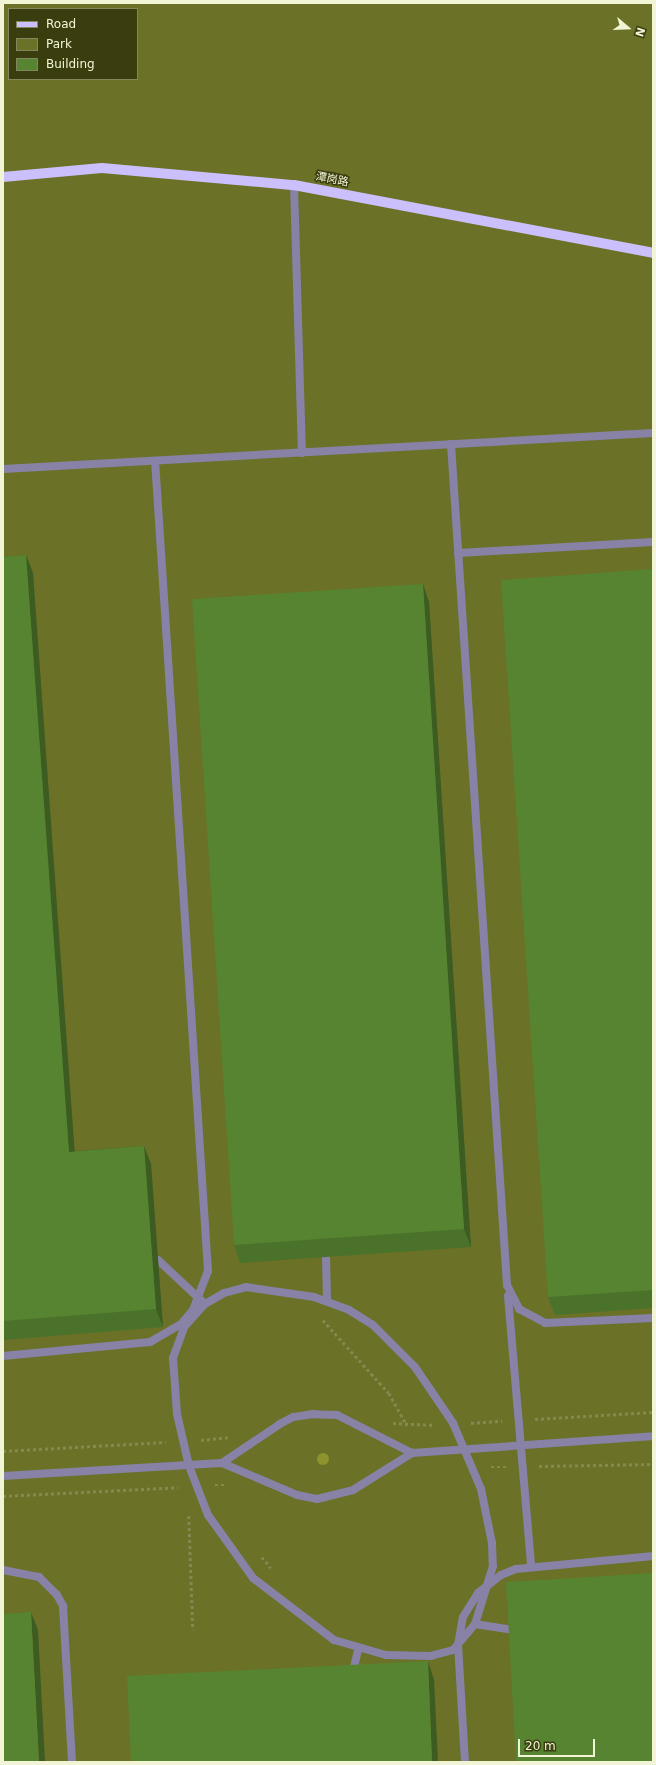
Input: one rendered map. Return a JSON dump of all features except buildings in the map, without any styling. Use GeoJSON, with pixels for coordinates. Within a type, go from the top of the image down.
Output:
{"type":"FeatureCollection","features":[{"type":"Feature","properties":{"kind":"main road","name":"潭岗路"},"geometry":{"type":"LineString","coordinates":[[3,177],[102,168],[294,185],[653,253]]}},
{"type":"Feature","properties":{"kind":"street"},"geometry":{"type":"LineString","coordinates":[[294,185],[302,453]]}},
{"type":"Feature","properties":{"kind":"street"},"geometry":{"type":"LineString","coordinates":[[3,469],[653,433]]}},
{"type":"Feature","properties":{"kind":"street"},"geometry":{"type":"LineString","coordinates":[[451,444],[508,1285],[531,1566]]}},
{"type":"Feature","properties":{"kind":"street"},"geometry":{"type":"LineString","coordinates":[[3,1356],[150,1342],[181,1324],[193,1310],[208,1271],[155,461]]}},
{"type":"Feature","properties":{"kind":"street"},"geometry":{"type":"LineString","coordinates":[[458,553],[653,542]]}},
{"type":"Feature","properties":{"kind":"street"},"geometry":{"type":"LineString","coordinates":[[326,1257],[327,1301]]}},
{"type":"Feature","properties":{"kind":"street"},"geometry":{"type":"LineString","coordinates":[[158,1260],[205,1304]]}},
{"type":"Feature","properties":{"kind":"street"},"geometry":{"type":"LineString","coordinates":[[508,1285],[519,1309],[545,1323],[653,1318]]}},
{"type":"Feature","properties":{"kind":"street"},"geometry":{"type":"LineString","coordinates":[[246,1287],[292,1291],[327,1301],[373,1325],[395,1344],[434,1392],[453,1424],[481,1489],[492,1543],[492,1566],[475,1624],[460,1646],[439,1654],[386,1655],[358,1649],[334,1640],[304,1620],[253,1578],[208,1514],[189,1466],[177,1414],[172,1369],[184,1327],[205,1304],[224,1293],[246,1287]]}},
{"type":"Feature","properties":{"kind":"street"},"geometry":{"type":"LineString","coordinates":[[222,1463],[280,1424],[294,1417],[314,1414],[337,1415],[412,1453]]}},
{"type":"Feature","properties":{"kind":"street"},"geometry":{"type":"LineString","coordinates":[[3,1476],[222,1463],[297,1496],[317,1499],[353,1490],[412,1453],[653,1436]]}},
{"type":"Feature","properties":{"kind":"street"},"geometry":{"type":"LineString","coordinates":[[465,1762],[458,1645],[463,1617],[489,1583],[501,1575],[531,1566],[653,1556]]}},
{"type":"Feature","properties":{"kind":"street"},"geometry":{"type":"LineString","coordinates":[[3,1570],[39,1577],[57,1595],[63,1606],[72,1762]]}},
{"type":"Feature","properties":{"kind":"street"},"geometry":{"type":"LineString","coordinates":[[475,1624],[514,1630]]}},
{"type":"Feature","properties":{"kind":"street"},"geometry":{"type":"LineString","coordinates":[[350,1684],[358,1649]]}},
{"type":"Feature","properties":{"kind":"path"},"geometry":{"type":"LineString","coordinates":[[321,1318],[389,1393],[407,1425]]}},
{"type":"Feature","properties":{"kind":"path"},"geometry":{"type":"LineString","coordinates":[[259,1554],[273,1570]]}},
{"type":"Feature","properties":{"kind":"green space"},"geometry":{"type":"Polygon","coordinates":[[[3,3],[653,3],[653,1762],[3,1762],[3,3]]]}}]}
